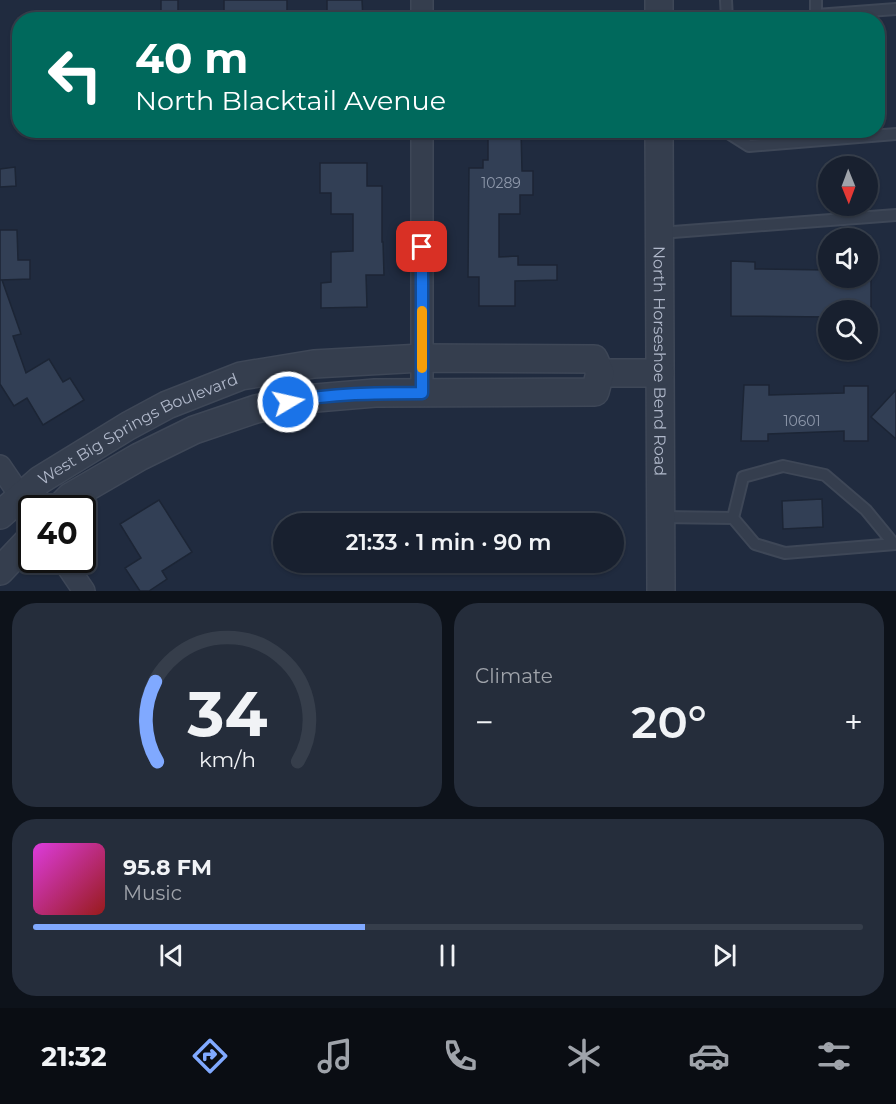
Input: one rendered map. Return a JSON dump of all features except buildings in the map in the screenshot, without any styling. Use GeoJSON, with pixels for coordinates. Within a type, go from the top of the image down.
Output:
{"type":"FeatureCollection","features":[{"type":"Feature","properties":{"kind":"street"},"geometry":{"type":"LineString","coordinates":[[422,138],[422,393]]}},
{"type":"Feature","properties":{"kind":"street","name":"North Horseshoe Bend Road"},"geometry":{"type":"LineString","coordinates":[[659,138],[661,591]]}},
{"type":"Feature","properties":{"kind":"street","name":"West Big Springs Boulevard"},"geometry":{"type":"LineString","coordinates":[[31,495],[40,480],[167,405],[242,376],[314,364],[422,358],[594,359],[600,373],[595,392],[375,393],[304,399],[256,409],[194,430],[139,457],[73,495]]}},
{"type":"Feature","properties":{"kind":"street"},"geometry":{"type":"LineString","coordinates":[[600,373],[660,373]]}},
{"type":"Feature","properties":{"kind":"street"},"geometry":{"type":"LineString","coordinates":[[0,465],[20,495]]}},
{"type":"Feature","properties":{"kind":"street","name":"West Big Springs Boulevard"},"geometry":{"type":"LineString","coordinates":[[0,515],[18,507]]}},
{"type":"Feature","properties":{"kind":"street"},"geometry":{"type":"LineString","coordinates":[[0,571],[18,552]]}},
{"type":"Feature","properties":{"kind":"street"},"geometry":{"type":"LineString","coordinates":[[72,573],[84,591]]}},
{"type":"Feature","properties":{"kind":"lane"},"geometry":{"type":"LineString","coordinates":[[866,12],[896,9]]}},
{"type":"Feature","properties":{"kind":"lane"},"geometry":{"type":"LineString","coordinates":[[736,138],[749,146],[798,138]]}},
{"type":"Feature","properties":{"kind":"lane"},"geometry":{"type":"LineString","coordinates":[[659,233],[896,215]]}},
{"type":"Feature","properties":{"kind":"lane"},"geometry":{"type":"LineString","coordinates":[[734,518],[743,477],[783,466],[825,475],[866,510],[895,544]]}},
{"type":"Feature","properties":{"kind":"lane"},"geometry":{"type":"LineString","coordinates":[[661,517],[734,518]]}},
{"type":"Feature","properties":{"kind":"lane"},"geometry":{"type":"LineString","coordinates":[[734,518],[755,544],[785,553],[895,544]]}},
{"type":"Feature","properties":{"kind":"slow traffic"},"geometry":{"type":"LineString","coordinates":[[422,311],[422,368]]}},
{"type":"Feature","properties":{"kind":"route"},"geometry":{"type":"LineString","coordinates":[[288,402],[375,393],[422,393],[422,247]]}}]}
